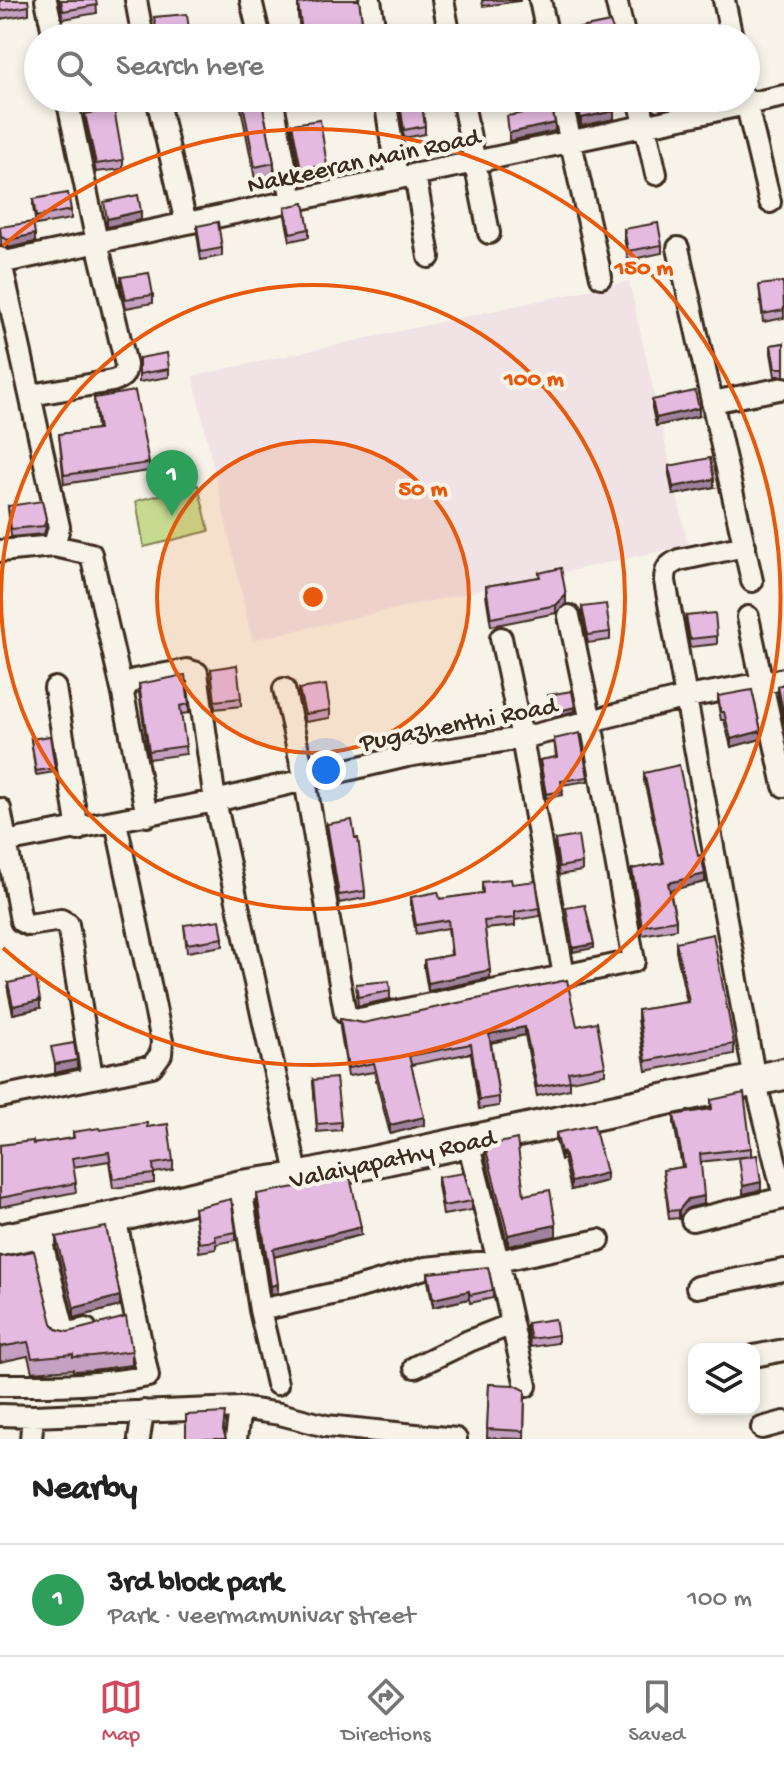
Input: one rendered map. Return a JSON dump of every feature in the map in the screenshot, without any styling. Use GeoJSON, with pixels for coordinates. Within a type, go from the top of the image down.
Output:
{"type":"FeatureCollection","features":[{"type":"Feature","properties":{"kind":"main road","name":"Valaiyapathy Road"},"geometry":{"type":"LineString","coordinates":[[0,1240],[115,1217],[241,1186],[298,1178],[770,1077]]}},
{"type":"Feature","properties":{"kind":"street"},"geometry":{"type":"LineString","coordinates":[[46,0],[51,24]]}},
{"type":"Feature","properties":{"kind":"street"},"geometry":{"type":"LineString","coordinates":[[136,0],[140,24]]}},
{"type":"Feature","properties":{"kind":"street"},"geometry":{"type":"LineString","coordinates":[[251,0],[257,24]]}},
{"type":"Feature","properties":{"kind":"street"},"geometry":{"type":"LineString","coordinates":[[370,0],[374,24]]}},
{"type":"Feature","properties":{"kind":"street"},"geometry":{"type":"LineString","coordinates":[[443,0],[447,24]]}},
{"type":"Feature","properties":{"kind":"street"},"geometry":{"type":"LineString","coordinates":[[540,0],[545,24]]}},
{"type":"Feature","properties":{"kind":"street"},"geometry":{"type":"LineString","coordinates":[[616,0],[622,24]]}},
{"type":"Feature","properties":{"kind":"street"},"geometry":{"type":"LineString","coordinates":[[724,0],[729,24]]}},
{"type":"Feature","properties":{"kind":"street","name":"Nakkeeran Main Road"},"geometry":{"type":"LineString","coordinates":[[760,99],[784,96]]}},
{"type":"Feature","properties":{"kind":"street"},"geometry":{"type":"LineString","coordinates":[[31,395],[112,381],[122,378],[126,372],[70,112]]}},
{"type":"Feature","properties":{"kind":"street"},"geometry":{"type":"LineString","coordinates":[[160,112],[186,223]]}},
{"type":"Feature","properties":{"kind":"street"},"geometry":{"type":"LineString","coordinates":[[275,112],[292,201]]}},
{"type":"Feature","properties":{"kind":"street"},"geometry":{"type":"LineString","coordinates":[[389,112],[429,257]]}},
{"type":"Feature","properties":{"kind":"street"},"geometry":{"type":"LineString","coordinates":[[465,112],[489,233]]}},
{"type":"Feature","properties":{"kind":"street"},"geometry":{"type":"LineString","coordinates":[[564,112],[601,277]]}},
{"type":"Feature","properties":{"kind":"street"},"geometry":{"type":"LineString","coordinates":[[642,112],[656,174]]}},
{"type":"Feature","properties":{"kind":"street","name":"Nakkeeran Main Road"},"geometry":{"type":"LineString","coordinates":[[0,261],[700,112]]}},
{"type":"Feature","properties":{"kind":"street"},"geometry":{"type":"LineString","coordinates":[[749,112],[770,202]]}},
{"type":"Feature","properties":{"kind":"street"},"geometry":{"type":"LineString","coordinates":[[678,248],[752,581]]}},
{"type":"Feature","properties":{"kind":"street"},"geometry":{"type":"LineString","coordinates":[[0,261],[59,527],[54,546]]}},
{"type":"Feature","properties":{"kind":"street"},"geometry":{"type":"LineString","coordinates":[[712,402],[784,388]]}},
{"type":"Feature","properties":{"kind":"street"},"geometry":{"type":"LineString","coordinates":[[0,551],[54,546],[91,554],[147,816]]}},
{"type":"Feature","properties":{"kind":"street"},"geometry":{"type":"LineString","coordinates":[[692,1220],[784,1197],[770,1077],[687,697],[665,571],[670,564],[679,560],[745,546]]}},
{"type":"Feature","properties":{"kind":"street"},"geometry":{"type":"LineString","coordinates":[[284,689],[305,780],[345,1013],[360,1019],[634,961],[569,616]]}},
{"type":"Feature","properties":{"kind":"street"},"geometry":{"type":"LineString","coordinates":[[748,617],[784,786]]}},
{"type":"Feature","properties":{"kind":"street"},"geometry":{"type":"LineString","coordinates":[[501,638],[564,976]]}},
{"type":"Feature","properties":{"kind":"street"},"geometry":{"type":"LineString","coordinates":[[123,694],[127,685],[134,680],[192,669],[197,673],[215,801],[298,1178]]}},
{"type":"Feature","properties":{"kind":"street","name":"Pugazhenthi Road"},"geometry":{"type":"LineString","coordinates":[[3,843],[147,816],[407,756],[522,738],[687,697],[784,679]]}},
{"type":"Feature","properties":{"kind":"street"},"geometry":{"type":"LineString","coordinates":[[55,688],[78,830]]}},
{"type":"Feature","properties":{"kind":"street"},"geometry":{"type":"LineString","coordinates":[[0,809],[3,843],[21,921],[29,925],[61,920],[68,924],[92,1077]]}},
{"type":"Feature","properties":{"kind":"street"},"geometry":{"type":"LineString","coordinates":[[0,1097],[152,1066],[161,1054],[162,1041],[116,822]]}},
{"type":"Feature","properties":{"kind":"street"},"geometry":{"type":"LineString","coordinates":[[468,1142],[526,1386]]}},
{"type":"Feature","properties":{"kind":"street"},"geometry":{"type":"LineString","coordinates":[[241,1186],[260,1310],[277,1384]]}},
{"type":"Feature","properties":{"kind":"street"},"geometry":{"type":"LineString","coordinates":[[0,1385],[64,1385],[148,1376],[120,1320],[115,1217]]}},
{"type":"Feature","properties":{"kind":"street"},"geometry":{"type":"LineString","coordinates":[[39,1231],[65,1334],[120,1320]]}},
{"type":"Feature","properties":{"kind":"street"},"geometry":{"type":"LineString","coordinates":[[260,1310],[350,1290],[425,1268],[498,1261],[599,1240]]}},
{"type":"Feature","properties":{"kind":"street"},"geometry":{"type":"LineString","coordinates":[[697,1287],[784,1270]]}},
{"type":"Feature","properties":{"kind":"street"},"geometry":{"type":"LineString","coordinates":[[415,1367],[512,1324]]}},
{"type":"Feature","properties":{"kind":"street"},"geometry":{"type":"LineString","coordinates":[[760,1355],[784,1350]]}},
{"type":"Feature","properties":{"kind":"street"},"geometry":{"type":"LineString","coordinates":[[236,1439],[240,1408]]}},
{"type":"Feature","properties":{"kind":"street"},"geometry":{"type":"LineString","coordinates":[[0,1415],[240,1408],[280,1414],[325,1432],[456,1439]]}},
{"type":"Feature","properties":{"kind":"street"},"geometry":{"type":"LineString","coordinates":[[139,1439],[143,1411]]}},
{"type":"Feature","properties":{"kind":"street"},"geometry":{"type":"LineString","coordinates":[[31,1439],[33,1416]]}},
{"type":"Feature","properties":{"kind":"street"},"geometry":{"type":"LineString","coordinates":[[762,1428],[784,1422]]}},
{"type":"Feature","properties":{"kind":"shaded area"},"geometry":{"type":"Polygon","coordinates":[[[629,281],[688,545],[252,640],[193,376],[629,281]]]}},
{"type":"Feature","properties":{"kind":"green space"},"geometry":{"type":"Polygon","coordinates":[[[198,485],[209,531],[144,547],[136,501],[198,485]]]}},
{"type":"Feature","properties":{"kind":"building"},"geometry":{"type":"Polygon","coordinates":[[[0,0],[28,0],[29,6],[0,11],[0,0]]]}},
{"type":"Feature","properties":{"kind":"building"},"geometry":{"type":"Polygon","coordinates":[[[61,0],[96,0],[97,5],[63,11],[61,0]]]}},
{"type":"Feature","properties":{"kind":"building"},"geometry":{"type":"Polygon","coordinates":[[[359,0],[362,24],[301,24],[298,4],[359,0]]]}},
{"type":"Feature","properties":{"kind":"building"},"geometry":{"type":"Polygon","coordinates":[[[187,14],[188,24],[155,24],[154,17],[187,14]]]}},
{"type":"Feature","properties":{"kind":"building"},"geometry":{"type":"Polygon","coordinates":[[[115,112],[123,160],[96,164],[85,114],[115,112]]]}},
{"type":"Feature","properties":{"kind":"building"},"geometry":{"type":"Polygon","coordinates":[[[245,112],[264,112],[274,163],[255,167],[245,112]]]}},
{"type":"Feature","properties":{"kind":"building"},"geometry":{"type":"Polygon","coordinates":[[[401,112],[423,112],[425,126],[404,130],[401,112]]]}},
{"type":"Feature","properties":{"kind":"building"},"geometry":{"type":"Polygon","coordinates":[[[553,112],[555,123],[509,133],[507,116],[553,112]]]}},
{"type":"Feature","properties":{"kind":"building"},"geometry":{"type":"Polygon","coordinates":[[[580,112],[609,112],[581,118],[580,112]]]}},
{"type":"Feature","properties":{"kind":"building"},"geometry":{"type":"Polygon","coordinates":[[[320,120],[327,165],[301,169],[292,124],[320,120]]]}},
{"type":"Feature","properties":{"kind":"building"},"geometry":{"type":"Polygon","coordinates":[[[68,193],[71,210],[36,217],[33,199],[68,193]]]}},
{"type":"Feature","properties":{"kind":"building"},"geometry":{"type":"Polygon","coordinates":[[[138,195],[141,211],[107,219],[104,202],[138,195]]]}},
{"type":"Feature","properties":{"kind":"building"},"geometry":{"type":"Polygon","coordinates":[[[304,203],[309,229],[290,233],[285,207],[304,203]]]}},
{"type":"Feature","properties":{"kind":"building"},"geometry":{"type":"Polygon","coordinates":[[[33,222],[35,234],[8,240],[1,237],[0,227],[33,222]]]}},
{"type":"Feature","properties":{"kind":"building"},"geometry":{"type":"Polygon","coordinates":[[[218,222],[222,248],[201,252],[197,226],[218,222]]]}},
{"type":"Feature","properties":{"kind":"building"},"geometry":{"type":"Polygon","coordinates":[[[658,223],[662,245],[628,251],[624,229],[658,223]]]}},
{"type":"Feature","properties":{"kind":"building"},"geometry":{"type":"Polygon","coordinates":[[[149,273],[153,295],[126,299],[121,277],[149,273]]]}},
{"type":"Feature","properties":{"kind":"building"},"geometry":{"type":"Polygon","coordinates":[[[783,282],[784,310],[763,314],[759,285],[783,282]]]}},
{"type":"Feature","properties":{"kind":"building"},"geometry":{"type":"Polygon","coordinates":[[[784,343],[784,368],[775,368],[771,345],[784,343]]]}},
{"type":"Feature","properties":{"kind":"building"},"geometry":{"type":"Polygon","coordinates":[[[167,353],[169,369],[139,374],[139,358],[167,353]]]}},
{"type":"Feature","properties":{"kind":"building"},"geometry":{"type":"Polygon","coordinates":[[[135,391],[149,463],[64,475],[59,434],[99,429],[94,398],[135,391]]]}},
{"type":"Feature","properties":{"kind":"building"},"geometry":{"type":"Polygon","coordinates":[[[695,391],[699,408],[656,418],[652,400],[695,391]]]}},
{"type":"Feature","properties":{"kind":"building"},"geometry":{"type":"Polygon","coordinates":[[[710,458],[714,479],[673,487],[669,466],[710,458]]]}},
{"type":"Feature","properties":{"kind":"building"},"geometry":{"type":"Polygon","coordinates":[[[42,501],[46,519],[44,526],[11,529],[8,506],[42,501]]]}},
{"type":"Feature","properties":{"kind":"building"},"geometry":{"type":"Polygon","coordinates":[[[561,568],[566,595],[556,605],[491,618],[486,586],[540,577],[539,573],[561,568]]]}},
{"type":"Feature","properties":{"kind":"building"},"geometry":{"type":"Polygon","coordinates":[[[606,604],[610,632],[588,635],[582,607],[606,604]]]}},
{"type":"Feature","properties":{"kind":"building"},"geometry":{"type":"Polygon","coordinates":[[[715,613],[717,636],[690,639],[686,616],[715,613]]]}},
{"type":"Feature","properties":{"kind":"building"},"geometry":{"type":"Polygon","coordinates":[[[237,665],[241,698],[215,701],[211,669],[237,665]]]}},
{"type":"Feature","properties":{"kind":"building"},"geometry":{"type":"Polygon","coordinates":[[[185,675],[189,704],[180,706],[186,746],[149,751],[139,684],[185,675]]]}},
{"type":"Feature","properties":{"kind":"building"},"geometry":{"type":"Polygon","coordinates":[[[784,684],[784,717],[778,686],[784,684]]]}},
{"type":"Feature","properties":{"kind":"building"},"geometry":{"type":"Polygon","coordinates":[[[326,685],[330,710],[305,714],[299,689],[326,685]]]}},
{"type":"Feature","properties":{"kind":"building"},"geometry":{"type":"Polygon","coordinates":[[[752,690],[761,731],[731,739],[718,696],[752,690]]]}},
{"type":"Feature","properties":{"kind":"building"},"geometry":{"type":"Polygon","coordinates":[[[572,691],[575,707],[551,713],[548,695],[572,691]]]}},
{"type":"Feature","properties":{"kind":"building"},"geometry":{"type":"Polygon","coordinates":[[[580,733],[588,777],[561,781],[563,791],[546,794],[540,760],[557,757],[554,739],[580,733]]]}},
{"type":"Feature","properties":{"kind":"building"},"geometry":{"type":"Polygon","coordinates":[[[50,736],[55,768],[36,771],[31,739],[50,736]]]}},
{"type":"Feature","properties":{"kind":"building"},"geometry":{"type":"Polygon","coordinates":[[[679,765],[698,856],[701,855],[705,874],[668,883],[676,920],[642,926],[632,869],[664,863],[644,773],[679,765]]]}},
{"type":"Feature","properties":{"kind":"building"},"geometry":{"type":"Polygon","coordinates":[[[352,820],[355,838],[358,838],[365,891],[339,895],[327,824],[352,820]]]}},
{"type":"Feature","properties":{"kind":"building"},"geometry":{"type":"Polygon","coordinates":[[[578,836],[582,863],[559,867],[555,840],[578,836]]]}},
{"type":"Feature","properties":{"kind":"building"},"geometry":{"type":"Polygon","coordinates":[[[511,879],[512,884],[536,881],[540,908],[515,912],[515,918],[484,921],[490,970],[428,983],[424,960],[452,955],[448,920],[416,925],[411,897],[438,892],[440,899],[483,893],[482,882],[511,879]]]}},
{"type":"Feature","properties":{"kind":"building"},"geometry":{"type":"Polygon","coordinates":[[[585,905],[594,944],[573,948],[566,908],[585,905]]]}},
{"type":"Feature","properties":{"kind":"building"},"geometry":{"type":"Polygon","coordinates":[[[220,920],[223,938],[187,944],[184,925],[220,920]]]}},
{"type":"Feature","properties":{"kind":"building"},"geometry":{"type":"Polygon","coordinates":[[[713,934],[734,1044],[646,1061],[638,1010],[689,1002],[676,942],[713,934]]]}},
{"type":"Feature","properties":{"kind":"building"},"geometry":{"type":"Polygon","coordinates":[[[36,977],[40,1000],[13,1006],[8,983],[36,977]]]}},
{"type":"Feature","properties":{"kind":"building"},"geometry":{"type":"Polygon","coordinates":[[[567,980],[577,1026],[597,1022],[605,1066],[568,1072],[570,1081],[537,1087],[525,1027],[489,1034],[499,1097],[479,1100],[471,1044],[409,1056],[424,1117],[390,1125],[374,1063],[348,1068],[340,1019],[363,1023],[567,980]]]}},
{"type":"Feature","properties":{"kind":"building"},"geometry":{"type":"Polygon","coordinates":[[[389,981],[390,991],[358,997],[356,984],[389,981]]]}},
{"type":"Feature","properties":{"kind":"building"},"geometry":{"type":"Polygon","coordinates":[[[74,1043],[77,1060],[55,1064],[51,1047],[74,1043]]]}},
{"type":"Feature","properties":{"kind":"building"},"geometry":{"type":"Polygon","coordinates":[[[336,1078],[341,1122],[317,1124],[313,1080],[336,1078]]]}},
{"type":"Feature","properties":{"kind":"building"},"geometry":{"type":"Polygon","coordinates":[[[744,1093],[751,1148],[700,1154],[704,1196],[688,1199],[679,1210],[669,1211],[663,1170],[684,1167],[674,1115],[712,1109],[711,1100],[744,1093]]]}},
{"type":"Feature","properties":{"kind":"building"},"geometry":{"type":"Polygon","coordinates":[[[147,1123],[147,1127],[168,1124],[173,1161],[153,1164],[154,1174],[113,1179],[109,1152],[72,1158],[76,1183],[0,1198],[0,1145],[74,1138],[73,1132],[147,1123]]]}},
{"type":"Feature","properties":{"kind":"building"},"geometry":{"type":"Polygon","coordinates":[[[594,1125],[606,1173],[571,1182],[556,1133],[594,1125]]]}},
{"type":"Feature","properties":{"kind":"building"},"geometry":{"type":"Polygon","coordinates":[[[517,1139],[524,1195],[550,1190],[556,1225],[508,1235],[485,1146],[517,1139]]]}},
{"type":"Feature","properties":{"kind":"building"},"geometry":{"type":"Polygon","coordinates":[[[757,1155],[761,1182],[743,1186],[739,1158],[757,1155]]]}},
{"type":"Feature","properties":{"kind":"building"},"geometry":{"type":"Polygon","coordinates":[[[464,1173],[472,1201],[443,1206],[438,1177],[464,1173]]]}},
{"type":"Feature","properties":{"kind":"building"},"geometry":{"type":"Polygon","coordinates":[[[350,1177],[361,1227],[273,1249],[278,1284],[271,1286],[257,1194],[350,1177]]]}},
{"type":"Feature","properties":{"kind":"building"},"geometry":{"type":"Polygon","coordinates":[[[231,1199],[236,1232],[215,1236],[216,1241],[199,1243],[194,1208],[231,1199]]]}},
{"type":"Feature","properties":{"kind":"building"},"geometry":{"type":"Polygon","coordinates":[[[106,1227],[120,1296],[74,1308],[56,1237],[106,1227]]]}},
{"type":"Feature","properties":{"kind":"building"},"geometry":{"type":"Polygon","coordinates":[[[34,1251],[56,1329],[68,1332],[126,1317],[132,1351],[32,1358],[28,1342],[0,1347],[0,1257],[34,1251]]]}},
{"type":"Feature","properties":{"kind":"building"},"geometry":{"type":"Polygon","coordinates":[[[488,1267],[493,1290],[470,1295],[469,1291],[433,1299],[428,1273],[488,1267]]]}},
{"type":"Feature","properties":{"kind":"building"},"geometry":{"type":"Polygon","coordinates":[[[555,1319],[558,1335],[531,1339],[527,1323],[555,1319]]]}},
{"type":"Feature","properties":{"kind":"building"},"geometry":{"type":"Polygon","coordinates":[[[489,1384],[515,1385],[525,1390],[524,1431],[487,1429],[489,1384]]]}},
{"type":"Feature","properties":{"kind":"building"},"geometry":{"type":"Polygon","coordinates":[[[225,1413],[223,1430],[226,1439],[186,1439],[186,1415],[225,1413]]]}},
{"type":"Feature","properties":{"kind":"place","name":"3rd block park"},"geometry":{"type":"Point","coordinates":[172,516]}}]}
